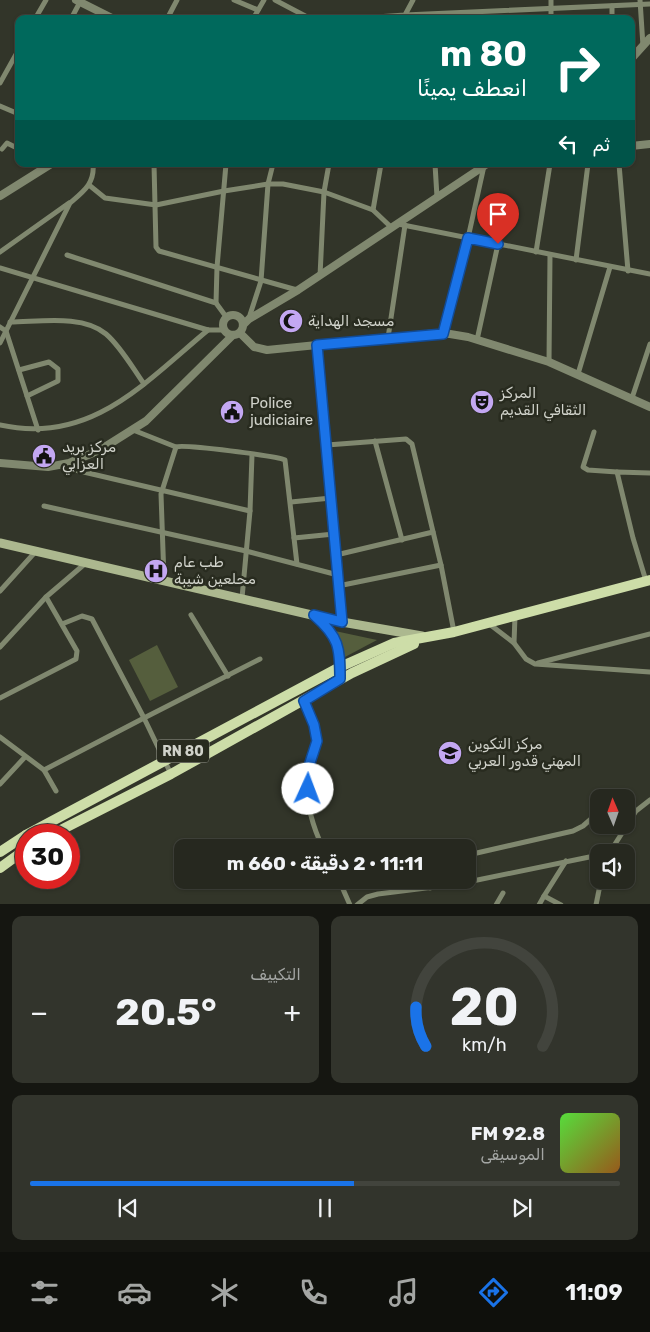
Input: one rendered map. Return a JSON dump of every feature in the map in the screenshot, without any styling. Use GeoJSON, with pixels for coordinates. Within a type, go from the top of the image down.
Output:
{"type":"FeatureCollection","features":[{"type":"Feature","properties":{"kind":"main road"},"geometry":{"type":"LineString","coordinates":[[0,542],[342,622],[431,637]]}},
{"type":"Feature","properties":{"kind":"main road","name":"RN 80"},"geometry":{"type":"LineString","coordinates":[[47,824],[340,667],[394,644],[454,632],[648,580]]}},
{"type":"Feature","properties":{"kind":"main road"},"geometry":{"type":"LineString","coordinates":[[314,615],[334,635],[339,650],[340,679]]}},
{"type":"Feature","properties":{"kind":"main road","name":"RN 80"},"geometry":{"type":"LineString","coordinates":[[73,824],[171,774],[304,701],[340,679],[379,659],[431,637]]}},
{"type":"Feature","properties":{"kind":"main road"},"geometry":{"type":"LineString","coordinates":[[232,726],[237,738]]}},
{"type":"Feature","properties":{"kind":"main road","name":"RN 80"},"geometry":{"type":"LineString","coordinates":[[0,852],[15,842]]}},
{"type":"Feature","properties":{"kind":"main road"},"geometry":{"type":"LineString","coordinates":[[0,868],[15,857]]}},
{"type":"Feature","properties":{"kind":"street"},"geometry":{"type":"LineString","coordinates":[[37,15],[46,0]]}},
{"type":"Feature","properties":{"kind":"street"},"geometry":{"type":"LineString","coordinates":[[170,15],[177,0]]}},
{"type":"Feature","properties":{"kind":"street"},"geometry":{"type":"LineString","coordinates":[[234,0],[258,10]]}},
{"type":"Feature","properties":{"kind":"street"},"geometry":{"type":"LineString","coordinates":[[255,15],[264,0]]}},
{"type":"Feature","properties":{"kind":"street"},"geometry":{"type":"LineString","coordinates":[[275,0],[303,15]]}},
{"type":"Feature","properties":{"kind":"street"},"geometry":{"type":"LineString","coordinates":[[405,15],[413,0]]}},
{"type":"Feature","properties":{"kind":"street"},"geometry":{"type":"LineString","coordinates":[[551,0],[551,15]]}},
{"type":"Feature","properties":{"kind":"street"},"geometry":{"type":"LineString","coordinates":[[73,15],[78,1],[106,15]]}},
{"type":"Feature","properties":{"kind":"street"},"geometry":{"type":"LineString","coordinates":[[437,15],[612,6],[640,2],[650,4]]}},
{"type":"Feature","properties":{"kind":"street"},"geometry":{"type":"LineString","coordinates":[[640,2],[644,46]]}},
{"type":"Feature","properties":{"kind":"street"},"geometry":{"type":"LineString","coordinates":[[612,6],[612,15]]}},
{"type":"Feature","properties":{"kind":"street"},"geometry":{"type":"LineString","coordinates":[[635,55],[650,38]]}},
{"type":"Feature","properties":{"kind":"street"},"geometry":{"type":"LineString","coordinates":[[0,83],[15,56]]}},
{"type":"Feature","properties":{"kind":"street"},"geometry":{"type":"LineString","coordinates":[[0,106],[15,112]]}},
{"type":"Feature","properties":{"kind":"street"},"geometry":{"type":"LineString","coordinates":[[2,149],[7,143],[15,147]]}},
{"type":"Feature","properties":{"kind":"street"},"geometry":{"type":"LineString","coordinates":[[635,146],[650,144]]}},
{"type":"Feature","properties":{"kind":"street"},"geometry":{"type":"LineString","coordinates":[[1,195],[44,167]]}},
{"type":"Feature","properties":{"kind":"street"},"geometry":{"type":"LineString","coordinates":[[0,252],[70,203],[89,185],[94,174],[93,167]]}},
{"type":"Feature","properties":{"kind":"street"},"geometry":{"type":"LineString","coordinates":[[154,167],[156,241],[159,251],[298,290]]}},
{"type":"Feature","properties":{"kind":"street"},"geometry":{"type":"LineString","coordinates":[[216,303],[216,267],[226,167]]}},
{"type":"Feature","properties":{"kind":"street"},"geometry":{"type":"LineString","coordinates":[[246,322],[261,281],[268,184],[272,167]]}},
{"type":"Feature","properties":{"kind":"street"},"geometry":{"type":"LineString","coordinates":[[320,276],[324,192],[328,167]]}},
{"type":"Feature","properties":{"kind":"street"},"geometry":{"type":"LineString","coordinates":[[373,210],[380,167]]}},
{"type":"Feature","properties":{"kind":"street"},"geometry":{"type":"LineString","coordinates":[[435,167],[437,197]]}},
{"type":"Feature","properties":{"kind":"street"},"geometry":{"type":"LineString","coordinates":[[0,463],[48,467],[58,466],[100,450],[133,430],[159,409],[246,322],[398,226],[482,167]]}},
{"type":"Feature","properties":{"kind":"street"},"geometry":{"type":"LineString","coordinates":[[443,334],[485,167]]}},
{"type":"Feature","properties":{"kind":"street"},"geometry":{"type":"LineString","coordinates":[[536,252],[550,167]]}},
{"type":"Feature","properties":{"kind":"street"},"geometry":{"type":"LineString","coordinates":[[576,260],[588,167]]}},
{"type":"Feature","properties":{"kind":"street"},"geometry":{"type":"LineString","coordinates":[[619,167],[628,271]]}},
{"type":"Feature","properties":{"kind":"street"},"geometry":{"type":"LineString","coordinates":[[89,185],[105,198],[156,205],[224,191],[268,184],[283,184],[324,192],[373,210],[398,226],[650,274]]}},
{"type":"Feature","properties":{"kind":"street"},"geometry":{"type":"LineString","coordinates":[[0,343],[70,203]]}},
{"type":"Feature","properties":{"kind":"street"},"geometry":{"type":"LineString","coordinates":[[388,338],[398,226]]}},
{"type":"Feature","properties":{"kind":"street"},"geometry":{"type":"LineString","coordinates":[[477,340],[498,244]]}},
{"type":"Feature","properties":{"kind":"street"},"geometry":{"type":"LineString","coordinates":[[67,255],[216,303],[227,318]]}},
{"type":"Feature","properties":{"kind":"street"},"geometry":{"type":"LineString","coordinates":[[550,255],[550,362]]}},
{"type":"Feature","properties":{"kind":"street"},"geometry":{"type":"LineString","coordinates":[[578,374],[610,267]]}},
{"type":"Feature","properties":{"kind":"street"},"geometry":{"type":"LineString","coordinates":[[0,268],[32,280],[208,330],[224,330],[236,334],[247,343],[261,349],[443,334],[477,340],[550,362],[650,407]]}},
{"type":"Feature","properties":{"kind":"street"},"geometry":{"type":"LineString","coordinates":[[224,330],[227,318],[233,315],[246,322]]}},
{"type":"Feature","properties":{"kind":"street"},"geometry":{"type":"LineString","coordinates":[[10,322],[70,322],[89,325],[104,332],[144,384]]}},
{"type":"Feature","properties":{"kind":"street"},"geometry":{"type":"LineString","coordinates":[[0,327],[6,331],[38,430]]}},
{"type":"Feature","properties":{"kind":"street"},"geometry":{"type":"LineString","coordinates":[[0,425],[38,430],[70,426],[86,420],[122,401],[208,330]]}},
{"type":"Feature","properties":{"kind":"street"},"geometry":{"type":"LineString","coordinates":[[632,398],[650,344]]}},
{"type":"Feature","properties":{"kind":"street"},"geometry":{"type":"LineString","coordinates":[[317,345],[342,622]]}},
{"type":"Feature","properties":{"kind":"street"},"geometry":{"type":"LineString","coordinates":[[19,370],[45,362],[54,364],[58,369],[58,381],[27,396]]}},
{"type":"Feature","properties":{"kind":"street"},"geometry":{"type":"LineString","coordinates":[[133,430],[176,447],[182,445],[279,457],[286,462],[297,564]]}},
{"type":"Feature","properties":{"kind":"street"},"geometry":{"type":"LineString","coordinates":[[594,432],[583,467],[588,470],[650,473]]}},
{"type":"Feature","properties":{"kind":"street"},"geometry":{"type":"LineString","coordinates":[[327,445],[406,439],[412,444],[441,564],[454,632]]}},
{"type":"Feature","properties":{"kind":"street"},"geometry":{"type":"LineString","coordinates":[[375,441],[402,540]]}},
{"type":"Feature","properties":{"kind":"street"},"geometry":{"type":"LineString","coordinates":[[164,579],[162,491],[176,447]]}},
{"type":"Feature","properties":{"kind":"street"},"geometry":{"type":"LineString","coordinates":[[242,598],[250,511],[252,455]]}},
{"type":"Feature","properties":{"kind":"street"},"geometry":{"type":"LineString","coordinates":[[58,466],[250,511]]}},
{"type":"Feature","properties":{"kind":"street"},"geometry":{"type":"LineString","coordinates":[[618,472],[633,538],[648,580]]}},
{"type":"Feature","properties":{"kind":"street"},"geometry":{"type":"LineString","coordinates":[[291,502],[331,498]]}},
{"type":"Feature","properties":{"kind":"street"},"geometry":{"type":"LineString","coordinates":[[44,506],[246,551],[338,575]]}},
{"type":"Feature","properties":{"kind":"street"},"geometry":{"type":"LineString","coordinates":[[336,555],[433,532]]}},
{"type":"Feature","properties":{"kind":"street"},"geometry":{"type":"LineString","coordinates":[[294,538],[334,534]]}},
{"type":"Feature","properties":{"kind":"street"},"geometry":{"type":"LineString","coordinates":[[0,591],[38,550]]}},
{"type":"Feature","properties":{"kind":"street"},"geometry":{"type":"LineString","coordinates":[[0,647],[46,597],[87,562]]}},
{"type":"Feature","properties":{"kind":"street"},"geometry":{"type":"LineString","coordinates":[[338,586],[441,564]]}},
{"type":"Feature","properties":{"kind":"street"},"geometry":{"type":"LineString","coordinates":[[0,698],[76,658],[77,651],[46,597]]}},
{"type":"Feature","properties":{"kind":"street"},"geometry":{"type":"LineString","coordinates":[[191,615],[228,676]]}},
{"type":"Feature","properties":{"kind":"street"},"geometry":{"type":"LineString","coordinates":[[62,624],[82,616],[92,619],[171,774]]}},
{"type":"Feature","properties":{"kind":"street"},"geometry":{"type":"LineString","coordinates":[[514,643],[515,616]]}},
{"type":"Feature","properties":{"kind":"street"},"geometry":{"type":"LineString","coordinates":[[488,623],[514,643],[526,659],[535,664],[650,672]]}},
{"type":"Feature","properties":{"kind":"street"},"geometry":{"type":"LineString","coordinates":[[535,664],[650,634]]}},
{"type":"Feature","properties":{"kind":"street"},"geometry":{"type":"LineString","coordinates":[[44,770],[260,659]]}},
{"type":"Feature","properties":{"kind":"street"},"geometry":{"type":"LineString","coordinates":[[304,701],[314,725],[317,741],[308,769],[310,817],[319,839]]}},
{"type":"Feature","properties":{"kind":"street"},"geometry":{"type":"LineString","coordinates":[[0,737],[44,770],[56,791]]}},
{"type":"Feature","properties":{"kind":"street"},"geometry":{"type":"LineString","coordinates":[[0,784],[25,757]]}},
{"type":"Feature","properties":{"kind":"street"},"geometry":{"type":"LineString","coordinates":[[615,844],[636,811],[650,800]]}},
{"type":"Feature","properties":{"kind":"street"},"geometry":{"type":"LineString","coordinates":[[476,853],[573,831],[590,820]]}},
{"type":"Feature","properties":{"kind":"street"},"geometry":{"type":"LineString","coordinates":[[476,880],[590,856]]}},
{"type":"Feature","properties":{"kind":"street"},"geometry":{"type":"LineString","coordinates":[[539,904],[566,861]]}},
{"type":"Feature","properties":{"kind":"street"},"geometry":{"type":"LineString","coordinates":[[343,889],[350,904]]}},
{"type":"Feature","properties":{"kind":"street"},"geometry":{"type":"LineString","coordinates":[[357,904],[367,897],[378,894],[421,889]]}},
{"type":"Feature","properties":{"kind":"street"},"geometry":{"type":"LineString","coordinates":[[596,904],[598,889]]}},
{"type":"Feature","properties":{"kind":"street"},"geometry":{"type":"LineString","coordinates":[[496,904],[503,892]]}},
{"type":"Feature","properties":{"kind":"street"},"geometry":{"type":"LineString","coordinates":[[544,896],[561,904]]}},
{"type":"Feature","properties":{"kind":"green space"},"geometry":{"type":"Polygon","coordinates":[[[335,631],[377,640],[345,657],[335,631]]]}},
{"type":"Feature","properties":{"kind":"green space"},"geometry":{"type":"Polygon","coordinates":[[[157,645],[178,687],[150,701],[129,660],[157,645]]]}},
{"type":"Feature","properties":{"kind":"place","name":"مسجد الهداية"},"geometry":{"type":"Point","coordinates":[291,321]}},
{"type":"Feature","properties":{"kind":"place","name":"المركز الثقافي القديم"},"geometry":{"type":"Point","coordinates":[482,402]}},
{"type":"Feature","properties":{"kind":"place","name":"Police judiciaire"},"geometry":{"type":"Point","coordinates":[232,412]}},
{"type":"Feature","properties":{"kind":"place","name":"مركز بريد العزابي"},"geometry":{"type":"Point","coordinates":[44,456]}},
{"type":"Feature","properties":{"kind":"place","name":"طب عام محلعين شيبة"},"geometry":{"type":"Point","coordinates":[156,571]}},
{"type":"Feature","properties":{"kind":"place","name":"مركز التكوين المهني قدور العربي"},"geometry":{"type":"Point","coordinates":[450,753]}},
{"type":"Feature","properties":{"kind":"route"},"geometry":{"type":"LineString","coordinates":[[308,789],[308,769],[317,741],[314,725],[304,701],[340,679],[340,656],[334,635],[314,615],[342,622],[317,345],[437,333],[443,334],[468,238],[498,244]]}}]}
